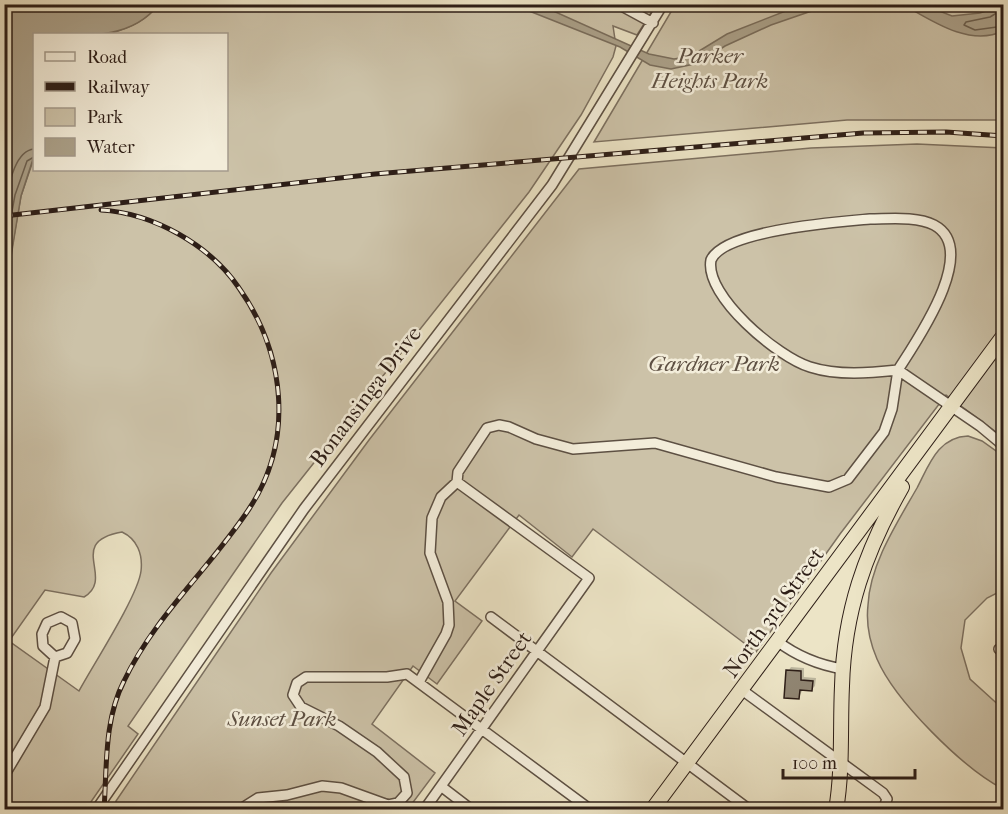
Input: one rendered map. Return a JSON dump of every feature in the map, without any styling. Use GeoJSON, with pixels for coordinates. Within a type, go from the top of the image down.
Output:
{"type":"FeatureCollection","features":[{"type":"Feature","properties":{"kind":"highway"},"geometry":{"type":"LineString","coordinates":[[837,810],[841,763],[843,669],[851,612],[867,554],[928,440],[1004,335]]}},
{"type":"Feature","properties":{"kind":"highway","name":"North 3rd Street"},"geometry":{"type":"LineString","coordinates":[[652,810],[928,440]]}},
{"type":"Feature","properties":{"kind":"street"},"geometry":{"type":"LineString","coordinates":[[618,4],[652,23]]}},
{"type":"Feature","properties":{"kind":"street","name":"Bonansinga Drive"},"geometry":{"type":"LineString","coordinates":[[96,810],[304,509],[552,185],[663,4]]}},
{"type":"Feature","properties":{"kind":"street"},"geometry":{"type":"LineString","coordinates":[[419,682],[449,625],[448,602],[430,553],[430,531],[441,497],[457,482],[458,472],[483,431],[499,425],[573,449],[655,443],[776,477],[823,487],[835,486],[852,475],[884,432],[892,409],[898,370],[944,290],[949,248],[946,236],[936,226],[895,219],[825,224],[742,239],[722,246],[713,255],[711,271],[726,300],[779,352],[793,360],[821,370],[858,373],[898,370],[1001,444],[1004,430]]}},
{"type":"Feature","properties":{"kind":"street","name":"Maple Street"},"geometry":{"type":"LineString","coordinates":[[424,810],[589,578],[457,482]]}},
{"type":"Feature","properties":{"kind":"street"},"geometry":{"type":"LineString","coordinates":[[491,617],[750,810]]}},
{"type":"Feature","properties":{"kind":"street"},"geometry":{"type":"LineString","coordinates":[[64,618],[74,627],[75,639],[67,653],[55,657],[43,646],[42,634],[51,620],[64,618]]}},
{"type":"Feature","properties":{"kind":"street"},"geometry":{"type":"LineString","coordinates":[[777,641],[790,651],[813,662],[843,669]]}},
{"type":"Feature","properties":{"kind":"street"},"geometry":{"type":"LineString","coordinates":[[4,776],[45,707],[55,657]]}},
{"type":"Feature","properties":{"kind":"street"},"geometry":{"type":"LineString","coordinates":[[239,810],[258,798],[287,795],[322,786],[341,788],[388,805],[402,800],[407,793],[407,782],[397,770],[357,737],[301,707],[293,695],[297,683],[306,677],[387,677],[408,674],[591,810]]}},
{"type":"Feature","properties":{"kind":"street"},"geometry":{"type":"LineString","coordinates":[[742,690],[883,794],[887,799],[883,810]]}},
{"type":"Feature","properties":{"kind":"street"},"geometry":{"type":"LineString","coordinates":[[442,787],[472,810]]}},
{"type":"Feature","properties":{"kind":"green space"},"geometry":{"type":"Polygon","coordinates":[[[158,5],[656,5],[637,35],[613,26],[616,46],[613,57],[581,115],[529,192],[282,503],[128,726],[138,734],[86,809],[5,810],[4,293],[21,196],[33,161],[33,171],[228,171],[228,33],[112,33],[136,23],[158,5]],[[122,532],[105,537],[97,544],[93,552],[95,580],[92,589],[84,597],[45,590],[9,641],[79,691],[124,613],[138,582],[141,559],[132,539],[122,532]]]}},
{"type":"Feature","properties":{"kind":"green space","name":"Parker Heights Park"},"geometry":{"type":"Polygon","coordinates":[[[675,5],[1003,5],[1003,120],[847,120],[594,142],[675,5]]]}},
{"type":"Feature","properties":{"kind":"green space","name":"Gardner Park"},"geometry":{"type":"Polygon","coordinates":[[[917,144],[1003,148],[1003,437],[946,395],[840,534],[756,652],[593,529],[572,557],[519,515],[455,601],[482,621],[437,684],[413,666],[372,724],[435,773],[408,809],[115,810],[116,801],[271,573],[369,440],[579,169],[811,148],[917,144]]]}},
{"type":"Feature","properties":{"kind":"green space"},"geometry":{"type":"Polygon","coordinates":[[[968,436],[982,441],[1003,456],[1003,590],[987,598],[965,620],[961,648],[970,679],[1003,709],[1003,789],[950,750],[914,713],[886,676],[877,659],[868,626],[868,605],[874,574],[893,530],[936,454],[949,441],[968,436]]]}},
{"type":"Feature","properties":{"kind":"water"},"geometry":{"type":"Polygon","coordinates":[[[5,4],[158,5],[132,26],[117,31],[33,33],[33,159],[21,196],[5,293],[5,4]]]}},
{"type":"Feature","properties":{"kind":"water"},"geometry":{"type":"Polygon","coordinates":[[[514,5],[540,5],[649,54],[674,59],[691,56],[727,34],[801,5],[829,5],[771,25],[725,46],[699,63],[671,69],[650,65],[620,47],[514,5]]]}},
{"type":"Feature","properties":{"kind":"water"},"geometry":{"type":"Polygon","coordinates":[[[904,5],[924,5],[952,16],[980,13],[1003,5],[1003,31],[978,36],[965,34],[939,24],[904,5]]]}},
{"type":"Feature","properties":{"kind":"building"},"geometry":{"type":"Polygon","coordinates":[[[786,670],[801,671],[801,680],[813,681],[812,691],[800,690],[799,699],[784,698],[786,670]]]}},
{"type":"Feature","properties":{"kind":"railway"},"geometry":{"type":"LineString","coordinates":[[4,216],[375,174],[863,133],[946,132],[1004,136]]}},
{"type":"Feature","properties":{"kind":"railway"},"geometry":{"type":"LineString","coordinates":[[101,210],[140,217],[179,234],[213,258],[227,272],[255,313],[275,368],[278,397],[278,426],[273,454],[264,482],[234,531],[151,635],[124,681],[110,727],[104,810]]}},
{"type":"Feature","properties":{"kind":"park label","name":"Sunset Park"},"geometry":{"type":"Point","coordinates":[282,718]}}]}
